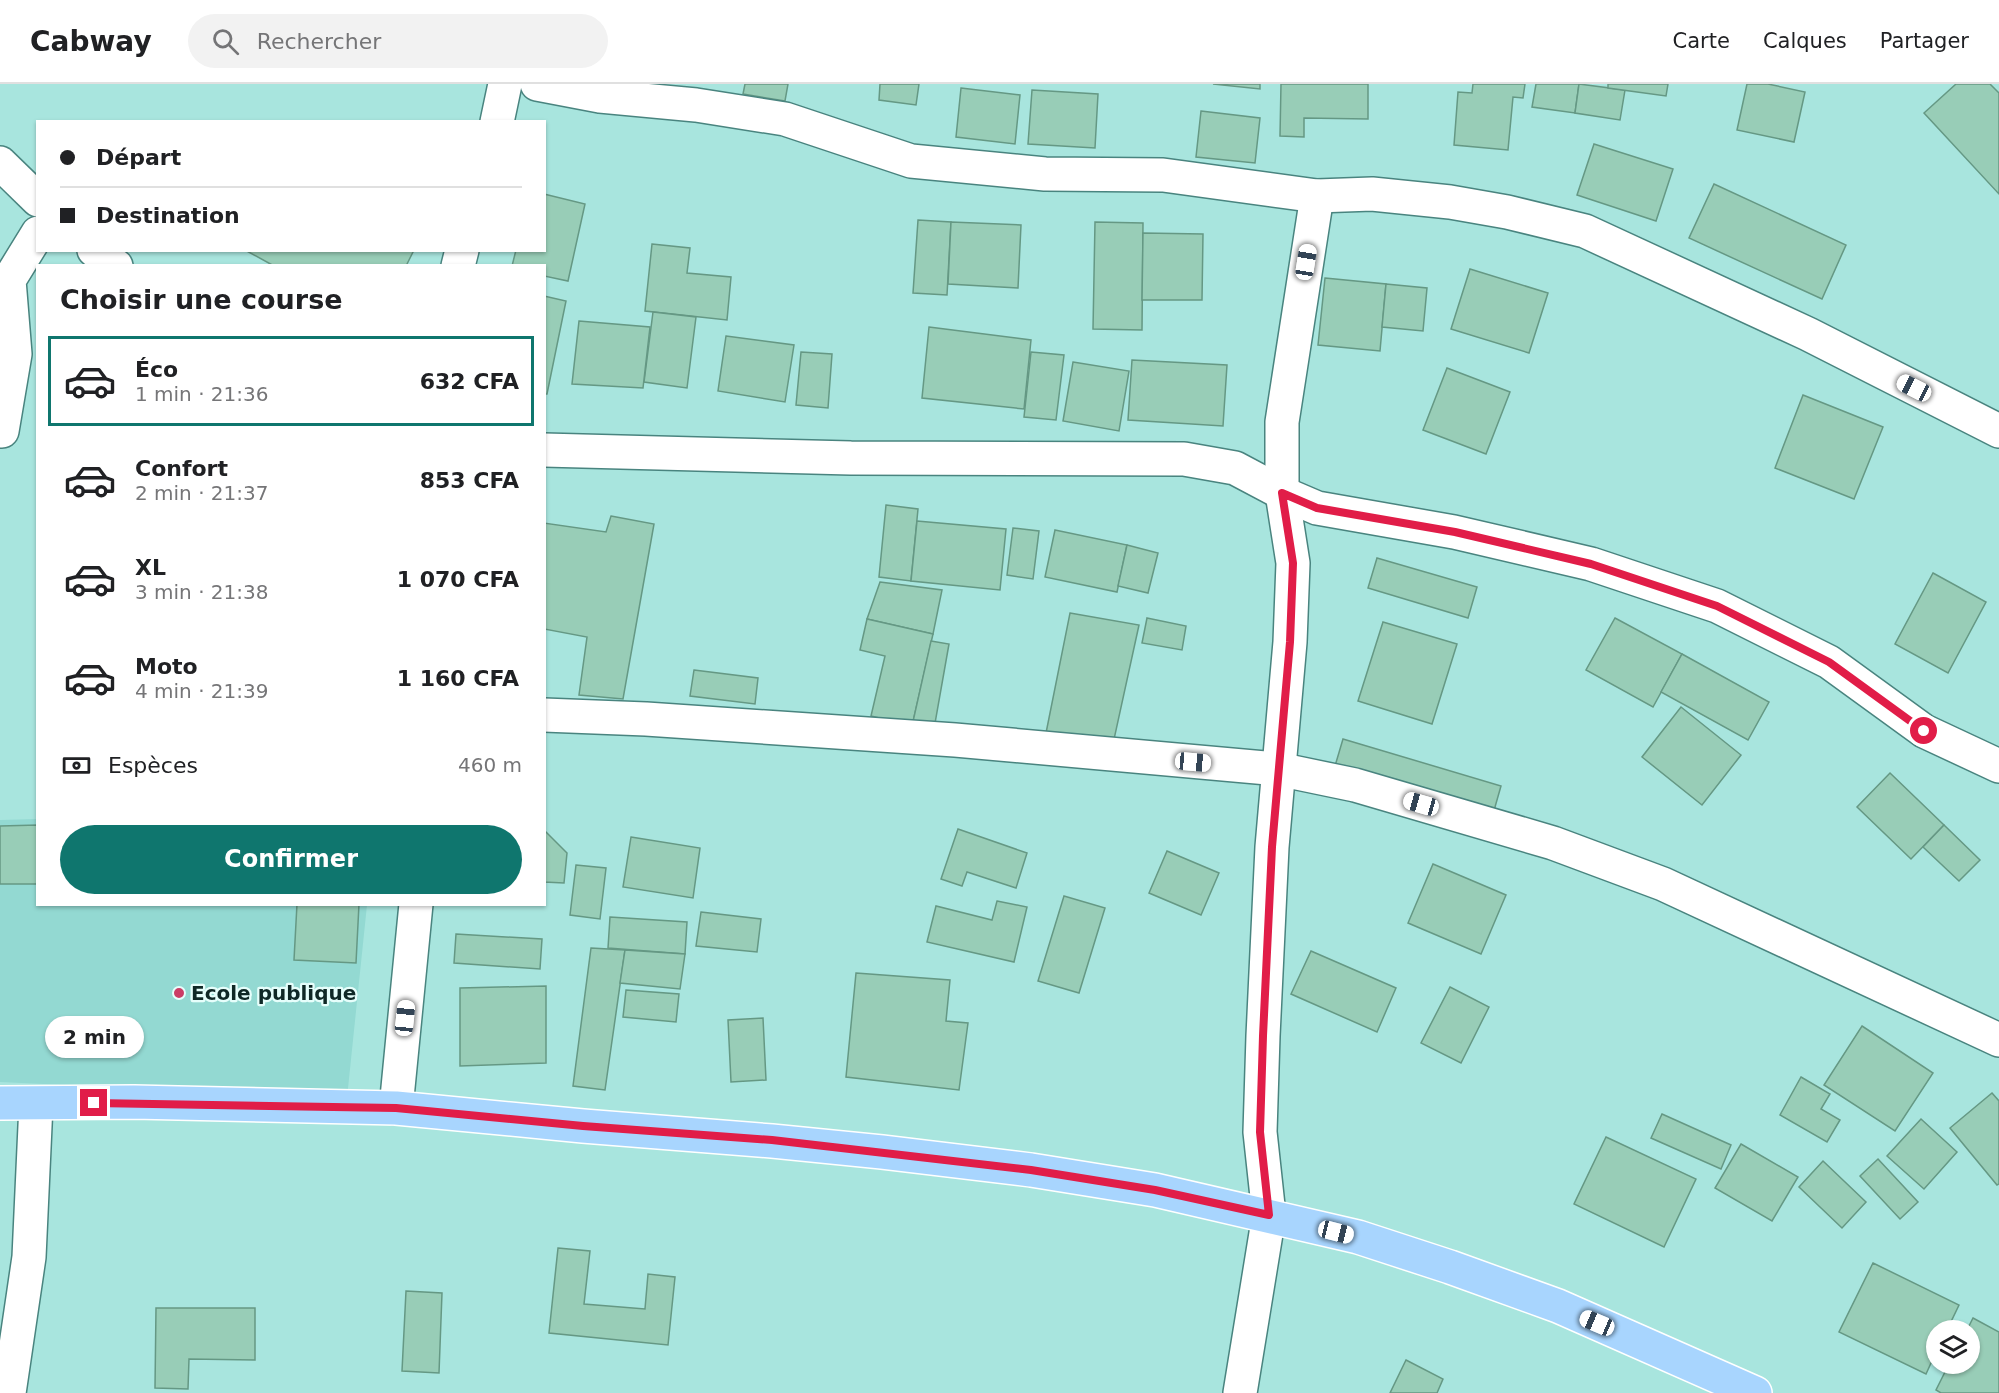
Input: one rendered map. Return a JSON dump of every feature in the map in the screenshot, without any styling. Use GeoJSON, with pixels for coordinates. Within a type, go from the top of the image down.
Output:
{"type":"FeatureCollection","features":[{"type":"Feature","properties":{"kind":"main road"},"geometry":{"type":"LineString","coordinates":[[0,1103],[134,1102],[396,1108],[583,1126],[772,1140],[1031,1170],[1155,1190],[1358,1237],[1450,1267],[1558,1306],[1755,1393]]}},
{"type":"Feature","properties":{"kind":"street"},"geometry":{"type":"LineString","coordinates":[[497,120],[505,84]]}},
{"type":"Feature","properties":{"kind":"street"},"geometry":{"type":"LineString","coordinates":[[537,84],[600,96],[696,105],[785,119],[911,161],[1045,174],[1163,175],[1317,196],[1372,195],[1450,202],[1507,212],[1585,231],[1808,334],[1999,431]]}},
{"type":"Feature","properties":{"kind":"street"},"geometry":{"type":"LineString","coordinates":[[0,163],[36,198]]}},
{"type":"Feature","properties":{"kind":"street"},"geometry":{"type":"LineString","coordinates":[[1240,1393],[1269,1215],[1260,1132],[1271,871],[1290,642],[1293,563],[1282,493],[1282,422],[1317,196]]}},
{"type":"Feature","properties":{"kind":"street"},"geometry":{"type":"LineString","coordinates":[[2,431],[15,354],[9,280],[36,236]]}},
{"type":"Feature","properties":{"kind":"street"},"geometry":{"type":"LineString","coordinates":[[97,252],[113,264]]}},
{"type":"Feature","properties":{"kind":"street"},"geometry":{"type":"LineString","coordinates":[[546,450],[840,458],[1184,459],[1235,468],[1282,493],[1317,508],[1455,532],[1591,564],[1717,606],[1829,662],[1924,731],[1999,766]]}},
{"type":"Feature","properties":{"kind":"street"},"geometry":{"type":"LineString","coordinates":[[546,715],[646,719],[955,740],[1278,769],[1355,785],[1564,847],[1663,884],[1999,1040]]}},
{"type":"Feature","properties":{"kind":"street"},"geometry":{"type":"LineString","coordinates":[[396,1108],[416,906]]}},
{"type":"Feature","properties":{"kind":"street"},"geometry":{"type":"LineString","coordinates":[[9,1393],[29,1257],[36,1104]]}},
{"type":"Feature","properties":{"kind":"shaded area","name":"Ecole publique"},"geometry":{"type":"Polygon","coordinates":[[[36,819],[36,906],[367,906],[347,1098],[0,1082],[0,820],[36,819]]]}},
{"type":"Feature","properties":{"kind":"building"},"geometry":{"type":"Polygon","coordinates":[[[745,84],[788,84],[785,101],[743,94],[745,84]]]}},
{"type":"Feature","properties":{"kind":"building"},"geometry":{"type":"Polygon","coordinates":[[[880,84],[919,84],[916,105],[879,100],[880,84]]]}},
{"type":"Feature","properties":{"kind":"building"},"geometry":{"type":"Polygon","coordinates":[[[1213,84],[1260,84],[1260,89],[1213,84]]]}},
{"type":"Feature","properties":{"kind":"building"},"geometry":{"type":"Polygon","coordinates":[[[1281,84],[1368,84],[1368,119],[1304,118],[1304,137],[1280,136],[1281,84]]]}},
{"type":"Feature","properties":{"kind":"building"},"geometry":{"type":"Polygon","coordinates":[[[1473,84],[1525,84],[1523,98],[1513,97],[1508,150],[1454,145],[1458,92],[1472,93],[1473,84]]]}},
{"type":"Feature","properties":{"kind":"building"},"geometry":{"type":"Polygon","coordinates":[[[1536,84],[1579,84],[1575,113],[1532,107],[1536,84]]]}},
{"type":"Feature","properties":{"kind":"building"},"geometry":{"type":"Polygon","coordinates":[[[1579,84],[1625,90],[1620,120],[1575,113],[1579,84]]]}},
{"type":"Feature","properties":{"kind":"building"},"geometry":{"type":"Polygon","coordinates":[[[1608,84],[1668,84],[1666,96],[1608,88],[1608,84]]]}},
{"type":"Feature","properties":{"kind":"building"},"geometry":{"type":"Polygon","coordinates":[[[1747,84],[1768,84],[1805,92],[1794,142],[1737,130],[1747,84]]]}},
{"type":"Feature","properties":{"kind":"building"},"geometry":{"type":"Polygon","coordinates":[[[1956,84],[1990,84],[1999,93],[1999,194],[1924,113],[1956,84]]]}},
{"type":"Feature","properties":{"kind":"building"},"geometry":{"type":"Polygon","coordinates":[[[961,88],[1020,95],[1015,144],[956,137],[961,88]]]}},
{"type":"Feature","properties":{"kind":"building"},"geometry":{"type":"Polygon","coordinates":[[[1032,90],[1098,94],[1095,148],[1028,144],[1032,90]]]}},
{"type":"Feature","properties":{"kind":"building"},"geometry":{"type":"Polygon","coordinates":[[[1201,111],[1260,118],[1255,163],[1196,157],[1201,111]]]}},
{"type":"Feature","properties":{"kind":"building"},"geometry":{"type":"Polygon","coordinates":[[[1594,144],[1673,169],[1656,221],[1577,195],[1594,144]]]}},
{"type":"Feature","properties":{"kind":"building"},"geometry":{"type":"Polygon","coordinates":[[[1714,184],[1846,245],[1822,299],[1689,238],[1714,184]]]}},
{"type":"Feature","properties":{"kind":"building"},"geometry":{"type":"Polygon","coordinates":[[[546,194],[585,204],[568,281],[546,276],[546,264],[512,264],[516,252],[546,252],[546,194]]]}},
{"type":"Feature","properties":{"kind":"building"},"geometry":{"type":"Polygon","coordinates":[[[918,220],[951,222],[947,295],[913,293],[918,220]]]}},
{"type":"Feature","properties":{"kind":"building"},"geometry":{"type":"Polygon","coordinates":[[[951,222],[1021,225],[1018,288],[948,284],[951,222]]]}},
{"type":"Feature","properties":{"kind":"building"},"geometry":{"type":"Polygon","coordinates":[[[1095,222],[1143,223],[1142,330],[1093,329],[1095,222]]]}},
{"type":"Feature","properties":{"kind":"building"},"geometry":{"type":"Polygon","coordinates":[[[1143,233],[1203,234],[1202,300],[1142,300],[1143,233]]]}},
{"type":"Feature","properties":{"kind":"building"},"geometry":{"type":"Polygon","coordinates":[[[652,244],[690,248],[687,273],[731,277],[727,320],[645,311],[652,244]]]}},
{"type":"Feature","properties":{"kind":"building"},"geometry":{"type":"Polygon","coordinates":[[[249,252],[413,252],[407,264],[270,264],[249,252]]]}},
{"type":"Feature","properties":{"kind":"building"},"geometry":{"type":"Polygon","coordinates":[[[1470,269],[1548,293],[1529,353],[1451,329],[1470,269]]]}},
{"type":"Feature","properties":{"kind":"building"},"geometry":{"type":"Polygon","coordinates":[[[1325,278],[1386,284],[1380,351],[1318,345],[1325,278]]]}},
{"type":"Feature","properties":{"kind":"building"},"geometry":{"type":"Polygon","coordinates":[[[1386,284],[1427,288],[1423,331],[1382,327],[1386,284]]]}},
{"type":"Feature","properties":{"kind":"building"},"geometry":{"type":"Polygon","coordinates":[[[546,296],[566,301],[546,394],[546,296]]]}},
{"type":"Feature","properties":{"kind":"building"},"geometry":{"type":"Polygon","coordinates":[[[653,312],[696,317],[687,388],[644,382],[653,312]]]}},
{"type":"Feature","properties":{"kind":"building"},"geometry":{"type":"Polygon","coordinates":[[[579,321],[650,327],[643,388],[572,384],[579,321]]]}},
{"type":"Feature","properties":{"kind":"building"},"geometry":{"type":"Polygon","coordinates":[[[929,327],[1031,340],[1024,409],[922,398],[929,327]]]}},
{"type":"Feature","properties":{"kind":"building"},"geometry":{"type":"Polygon","coordinates":[[[726,336],[794,345],[785,402],[718,391],[726,336]]]}},
{"type":"Feature","properties":{"kind":"building"},"geometry":{"type":"Polygon","coordinates":[[[801,352],[832,354],[828,408],[796,405],[801,352]]]}},
{"type":"Feature","properties":{"kind":"building"},"geometry":{"type":"Polygon","coordinates":[[[1031,352],[1064,355],[1056,420],[1024,417],[1031,352]]]}},
{"type":"Feature","properties":{"kind":"building"},"geometry":{"type":"Polygon","coordinates":[[[1132,360],[1227,365],[1223,426],[1128,420],[1132,360]]]}},
{"type":"Feature","properties":{"kind":"building"},"geometry":{"type":"Polygon","coordinates":[[[1073,362],[1129,371],[1119,431],[1063,421],[1073,362]]]}},
{"type":"Feature","properties":{"kind":"building"},"geometry":{"type":"Polygon","coordinates":[[[1447,368],[1510,392],[1486,454],[1423,430],[1447,368]]]}},
{"type":"Feature","properties":{"kind":"building"},"geometry":{"type":"Polygon","coordinates":[[[1803,395],[1883,427],[1854,499],[1775,468],[1803,395]]]}},
{"type":"Feature","properties":{"kind":"building"},"geometry":{"type":"Polygon","coordinates":[[[886,505],[918,509],[911,581],[879,577],[886,505]]]}},
{"type":"Feature","properties":{"kind":"building"},"geometry":{"type":"Polygon","coordinates":[[[611,516],[654,524],[623,699],[579,695],[587,637],[546,629],[546,523],[606,532],[611,516]]]}},
{"type":"Feature","properties":{"kind":"building"},"geometry":{"type":"Polygon","coordinates":[[[917,521],[1006,529],[1000,590],[911,581],[917,521]]]}},
{"type":"Feature","properties":{"kind":"building"},"geometry":{"type":"Polygon","coordinates":[[[1013,528],[1039,531],[1033,579],[1007,575],[1013,528]]]}},
{"type":"Feature","properties":{"kind":"building"},"geometry":{"type":"Polygon","coordinates":[[[1055,530],[1127,545],[1117,592],[1045,577],[1055,530]]]}},
{"type":"Feature","properties":{"kind":"building"},"geometry":{"type":"Polygon","coordinates":[[[1127,545],[1158,553],[1148,593],[1118,586],[1127,545]]]}},
{"type":"Feature","properties":{"kind":"building"},"geometry":{"type":"Polygon","coordinates":[[[1377,558],[1477,587],[1468,618],[1368,588],[1377,558]]]}},
{"type":"Feature","properties":{"kind":"building"},"geometry":{"type":"Polygon","coordinates":[[[1933,573],[1986,602],[1948,673],[1895,644],[1933,573]]]}},
{"type":"Feature","properties":{"kind":"building"},"geometry":{"type":"Polygon","coordinates":[[[880,582],[942,590],[933,634],[867,619],[880,582]]]}},
{"type":"Feature","properties":{"kind":"building"},"geometry":{"type":"Polygon","coordinates":[[[1070,613],[1139,625],[1113,744],[1046,733],[1070,613]]]}},
{"type":"Feature","properties":{"kind":"building"},"geometry":{"type":"Polygon","coordinates":[[[1147,618],[1186,626],[1182,650],[1142,643],[1147,618]]]}},
{"type":"Feature","properties":{"kind":"building"},"geometry":{"type":"Polygon","coordinates":[[[1615,618],[1682,654],[1653,707],[1586,670],[1615,618]]]}},
{"type":"Feature","properties":{"kind":"building"},"geometry":{"type":"Polygon","coordinates":[[[867,619],[933,634],[912,726],[871,716],[885,656],[860,650],[867,619]]]}},
{"type":"Feature","properties":{"kind":"building"},"geometry":{"type":"Polygon","coordinates":[[[1383,622],[1457,644],[1432,724],[1358,701],[1383,622]]]}},
{"type":"Feature","properties":{"kind":"building"},"geometry":{"type":"Polygon","coordinates":[[[931,641],[949,644],[934,729],[912,726],[931,641]]]}},
{"type":"Feature","properties":{"kind":"building"},"geometry":{"type":"Polygon","coordinates":[[[1682,654],[1769,702],[1748,740],[1661,692],[1682,654]]]}},
{"type":"Feature","properties":{"kind":"building"},"geometry":{"type":"Polygon","coordinates":[[[694,670],[758,678],[755,704],[690,696],[694,670]]]}},
{"type":"Feature","properties":{"kind":"building"},"geometry":{"type":"Polygon","coordinates":[[[1681,707],[1741,755],[1702,805],[1642,757],[1681,707]]]}},
{"type":"Feature","properties":{"kind":"building"},"geometry":{"type":"Polygon","coordinates":[[[1343,739],[1501,786],[1493,814],[1335,766],[1343,739]]]}},
{"type":"Feature","properties":{"kind":"building"},"geometry":{"type":"Polygon","coordinates":[[[1890,773],[1944,825],[1911,859],[1857,807],[1890,773]]]}},
{"type":"Feature","properties":{"kind":"building"},"geometry":{"type":"Polygon","coordinates":[[[36,825],[36,884],[0,884],[0,826],[36,825]]]}},
{"type":"Feature","properties":{"kind":"building"},"geometry":{"type":"Polygon","coordinates":[[[1944,825],[1980,860],[1959,881],[1923,847],[1944,825]]]}},
{"type":"Feature","properties":{"kind":"building"},"geometry":{"type":"Polygon","coordinates":[[[958,829],[1027,853],[1016,888],[967,872],[962,886],[941,879],[958,829]]]}},
{"type":"Feature","properties":{"kind":"building"},"geometry":{"type":"Polygon","coordinates":[[[546,832],[567,853],[564,883],[546,882],[546,832]]]}},
{"type":"Feature","properties":{"kind":"building"},"geometry":{"type":"Polygon","coordinates":[[[631,837],[700,848],[693,898],[623,887],[631,837]]]}},
{"type":"Feature","properties":{"kind":"building"},"geometry":{"type":"Polygon","coordinates":[[[1167,851],[1219,873],[1201,915],[1149,893],[1167,851]]]}},
{"type":"Feature","properties":{"kind":"building"},"geometry":{"type":"Polygon","coordinates":[[[1433,864],[1506,895],[1481,954],[1408,923],[1433,864]]]}},
{"type":"Feature","properties":{"kind":"building"},"geometry":{"type":"Polygon","coordinates":[[[576,865],[606,868],[600,919],[570,915],[576,865]]]}},
{"type":"Feature","properties":{"kind":"building"},"geometry":{"type":"Polygon","coordinates":[[[1064,896],[1105,908],[1079,993],[1038,981],[1064,896]]]}},
{"type":"Feature","properties":{"kind":"building"},"geometry":{"type":"Polygon","coordinates":[[[997,901],[1027,907],[1014,962],[927,942],[936,906],[992,920],[997,901]]]}},
{"type":"Feature","properties":{"kind":"building"},"geometry":{"type":"Polygon","coordinates":[[[297,906],[359,906],[356,963],[294,960],[297,906]]]}},
{"type":"Feature","properties":{"kind":"building"},"geometry":{"type":"Polygon","coordinates":[[[701,912],[761,919],[757,952],[696,946],[701,912]]]}},
{"type":"Feature","properties":{"kind":"building"},"geometry":{"type":"Polygon","coordinates":[[[610,917],[687,922],[685,954],[608,948],[610,917]]]}},
{"type":"Feature","properties":{"kind":"building"},"geometry":{"type":"Polygon","coordinates":[[[456,934],[542,939],[540,969],[454,963],[456,934]]]}},
{"type":"Feature","properties":{"kind":"building"},"geometry":{"type":"Polygon","coordinates":[[[591,948],[625,950],[605,1090],[573,1086],[591,948]]]}},
{"type":"Feature","properties":{"kind":"building"},"geometry":{"type":"Polygon","coordinates":[[[625,950],[685,954],[680,989],[620,983],[625,950]]]}},
{"type":"Feature","properties":{"kind":"building"},"geometry":{"type":"Polygon","coordinates":[[[1311,951],[1396,988],[1377,1032],[1291,994],[1311,951]]]}},
{"type":"Feature","properties":{"kind":"building"},"geometry":{"type":"Polygon","coordinates":[[[856,973],[950,980],[946,1021],[968,1023],[959,1090],[846,1077],[856,973]]]}},
{"type":"Feature","properties":{"kind":"building"},"geometry":{"type":"Polygon","coordinates":[[[546,986],[546,1063],[460,1066],[460,988],[546,986]]]}},
{"type":"Feature","properties":{"kind":"building"},"geometry":{"type":"Polygon","coordinates":[[[1450,987],[1489,1007],[1461,1063],[1421,1043],[1450,987]]]}},
{"type":"Feature","properties":{"kind":"building"},"geometry":{"type":"Polygon","coordinates":[[[626,990],[679,994],[676,1022],[623,1017],[626,990]]]}},
{"type":"Feature","properties":{"kind":"building"},"geometry":{"type":"Polygon","coordinates":[[[763,1018],[766,1080],[731,1082],[728,1020],[763,1018]]]}},
{"type":"Feature","properties":{"kind":"building"},"geometry":{"type":"Polygon","coordinates":[[[1862,1026],[1933,1073],[1895,1131],[1824,1085],[1862,1026]]]}},
{"type":"Feature","properties":{"kind":"building"},"geometry":{"type":"Polygon","coordinates":[[[1801,1077],[1830,1094],[1821,1109],[1840,1120],[1827,1142],[1780,1115],[1801,1077]]]}},
{"type":"Feature","properties":{"kind":"building"},"geometry":{"type":"Polygon","coordinates":[[[1992,1093],[1999,1101],[1999,1184],[1997,1185],[1950,1128],[1992,1093]]]}},
{"type":"Feature","properties":{"kind":"building"},"geometry":{"type":"Polygon","coordinates":[[[1662,1114],[1731,1145],[1721,1169],[1651,1138],[1662,1114]]]}},
{"type":"Feature","properties":{"kind":"building"},"geometry":{"type":"Polygon","coordinates":[[[1921,1119],[1957,1152],[1924,1189],[1887,1156],[1921,1119]]]}},
{"type":"Feature","properties":{"kind":"building"},"geometry":{"type":"Polygon","coordinates":[[[1606,1137],[1696,1179],[1664,1247],[1574,1204],[1606,1137]]]}},
{"type":"Feature","properties":{"kind":"building"},"geometry":{"type":"Polygon","coordinates":[[[1741,1144],[1798,1177],[1772,1221],[1715,1188],[1741,1144]]]}},
{"type":"Feature","properties":{"kind":"building"},"geometry":{"type":"Polygon","coordinates":[[[1878,1159],[1918,1202],[1900,1219],[1860,1176],[1878,1159]]]}},
{"type":"Feature","properties":{"kind":"building"},"geometry":{"type":"Polygon","coordinates":[[[1823,1161],[1866,1202],[1842,1228],[1799,1187],[1823,1161]]]}},
{"type":"Feature","properties":{"kind":"building"},"geometry":{"type":"Polygon","coordinates":[[[558,1248],[590,1251],[584,1304],[645,1309],[648,1274],[675,1277],[668,1345],[549,1333],[558,1248]]]}},
{"type":"Feature","properties":{"kind":"building"},"geometry":{"type":"Polygon","coordinates":[[[1873,1263],[1959,1305],[1952,1320],[1926,1320],[1926,1374],[1839,1332],[1873,1263]]]}},
{"type":"Feature","properties":{"kind":"building"},"geometry":{"type":"Polygon","coordinates":[[[406,1291],[442,1293],[439,1373],[402,1371],[406,1291]]]}},
{"type":"Feature","properties":{"kind":"building"},"geometry":{"type":"Polygon","coordinates":[[[156,1308],[255,1308],[255,1360],[189,1359],[188,1389],[155,1388],[156,1308]]]}},
{"type":"Feature","properties":{"kind":"building"},"geometry":{"type":"Polygon","coordinates":[[[1980,1322],[1999,1332],[1999,1393],[1941,1393],[1936,1390],[1944,1374],[1980,1374],[1980,1322]]]}},
{"type":"Feature","properties":{"kind":"building"},"geometry":{"type":"Polygon","coordinates":[[[1406,1360],[1443,1379],[1437,1393],[1390,1393],[1406,1360]]]}},
{"type":"Feature","properties":{"kind":"place","name":"Ecole publique"},"geometry":{"type":"Point","coordinates":[179,993]}},
{"type":"Feature","properties":{"kind":"route"},"geometry":{"type":"LineString","coordinates":[[94,1103],[396,1108],[583,1126],[772,1140],[1031,1170],[1155,1190],[1269,1215],[1260,1132],[1263,1036],[1272,847],[1290,642],[1293,563],[1282,493],[1317,508],[1455,532],[1591,564],[1717,606],[1829,662],[1924,731]]}}]}
